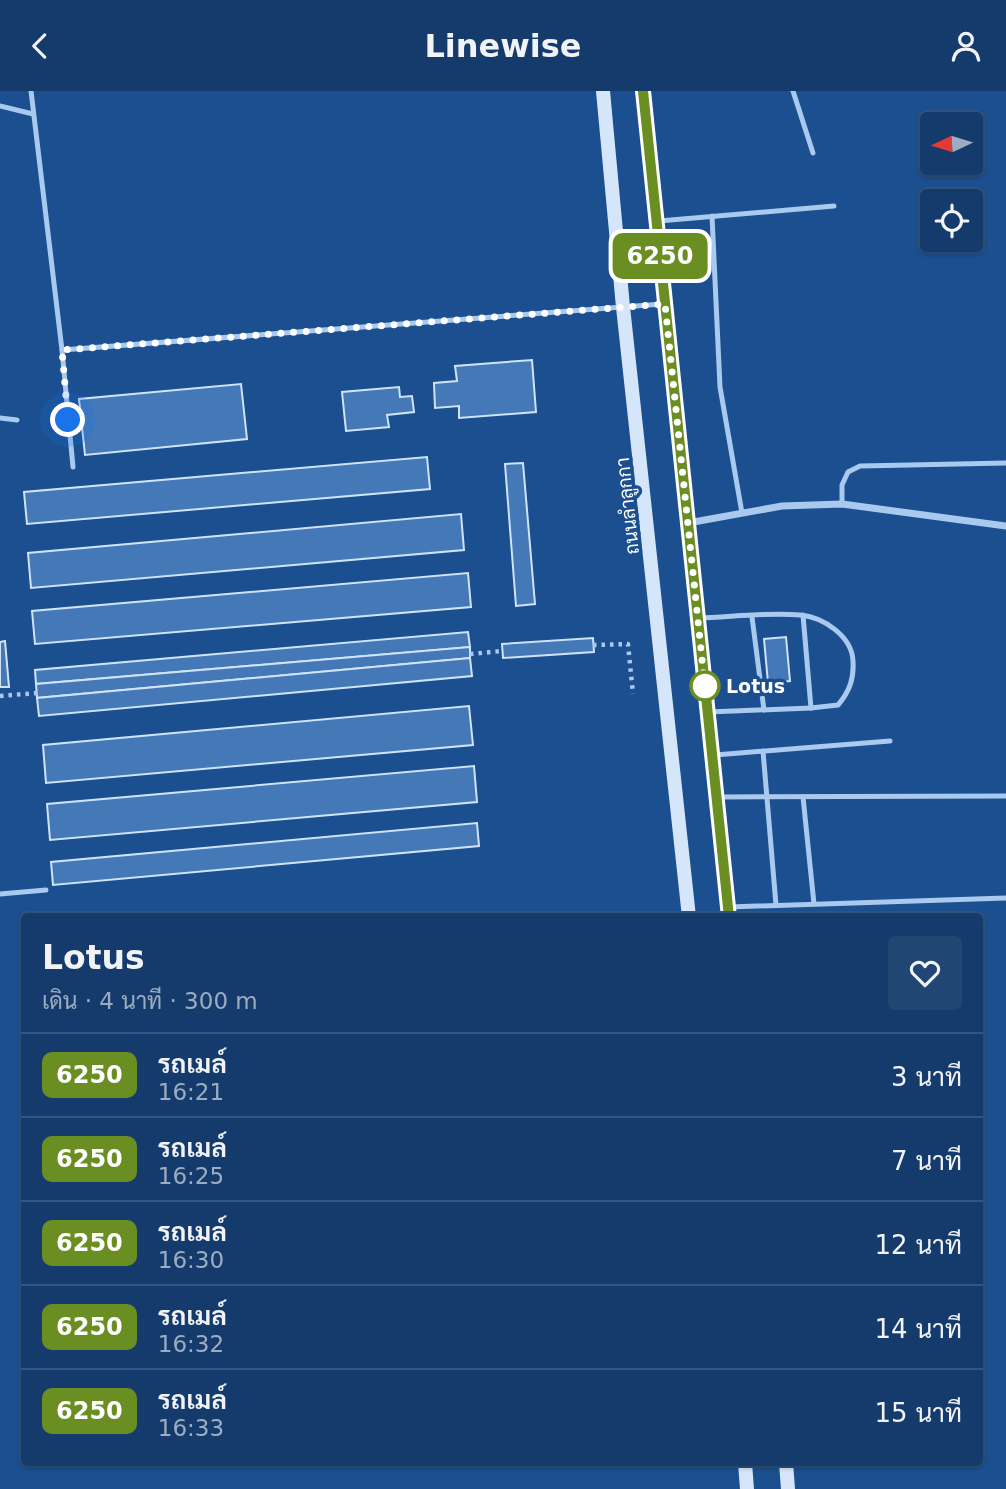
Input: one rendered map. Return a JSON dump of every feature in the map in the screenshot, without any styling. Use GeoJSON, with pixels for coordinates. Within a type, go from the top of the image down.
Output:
{"type":"FeatureCollection","features":[{"type":"Feature","properties":{"kind":"main road","name":"ถนนลำลูกกา"},"geometry":{"type":"LineString","coordinates":[[603,91],[623,307],[689,913]]}},
{"type":"Feature","properties":{"kind":"main road"},"geometry":{"type":"LineString","coordinates":[[643,91],[728,912]]}},
{"type":"Feature","properties":{"kind":"main road"},"geometry":{"type":"LineString","coordinates":[[745,1466],[747,1489]]}},
{"type":"Feature","properties":{"kind":"main road"},"geometry":{"type":"LineString","coordinates":[[786,1466],[788,1489]]}},
{"type":"Feature","properties":{"kind":"street"},"geometry":{"type":"LineString","coordinates":[[688,523],[782,506],[842,504],[1006,526]]}},
{"type":"Feature","properties":{"kind":"lane"},"geometry":{"type":"LineString","coordinates":[[31,91],[73,467]]}},
{"type":"Feature","properties":{"kind":"lane"},"geometry":{"type":"LineString","coordinates":[[796,93],[813,153]]}},
{"type":"Feature","properties":{"kind":"lane"},"geometry":{"type":"LineString","coordinates":[[0,106],[33,114]]}},
{"type":"Feature","properties":{"kind":"lane"},"geometry":{"type":"LineString","coordinates":[[657,221],[834,207]]}},
{"type":"Feature","properties":{"kind":"lane"},"geometry":{"type":"LineString","coordinates":[[712,216],[720,387],[742,513]]}},
{"type":"Feature","properties":{"kind":"lane"},"geometry":{"type":"LineString","coordinates":[[62,350],[665,304]]}},
{"type":"Feature","properties":{"kind":"lane"},"geometry":{"type":"LineString","coordinates":[[0,418],[17,420]]}},
{"type":"Feature","properties":{"kind":"lane"},"geometry":{"type":"LineString","coordinates":[[842,504],[842,485],[848,472],[860,466],[1006,463]]}},
{"type":"Feature","properties":{"kind":"lane"},"geometry":{"type":"LineString","coordinates":[[698,618],[803,615],[827,624],[845,638],[853,651],[854,674],[848,693],[838,705],[708,712]]}},
{"type":"Feature","properties":{"kind":"lane"},"geometry":{"type":"LineString","coordinates":[[803,615],[811,708]]}},
{"type":"Feature","properties":{"kind":"lane"},"geometry":{"type":"LineString","coordinates":[[752,617],[764,710]]}},
{"type":"Feature","properties":{"kind":"lane"},"geometry":{"type":"LineString","coordinates":[[712,755],[890,741]]}},
{"type":"Feature","properties":{"kind":"lane"},"geometry":{"type":"LineString","coordinates":[[763,751],[776,905]]}},
{"type":"Feature","properties":{"kind":"lane"},"geometry":{"type":"LineString","coordinates":[[716,797],[1006,796]]}},
{"type":"Feature","properties":{"kind":"lane"},"geometry":{"type":"LineString","coordinates":[[803,797],[814,904]]}},
{"type":"Feature","properties":{"kind":"lane"},"geometry":{"type":"LineString","coordinates":[[0,894],[46,890]]}},
{"type":"Feature","properties":{"kind":"lane"},"geometry":{"type":"LineString","coordinates":[[728,912],[776,905],[1006,898]]}},
{"type":"Feature","properties":{"kind":"path"},"geometry":{"type":"LineString","coordinates":[[593,645],[628,644],[634,694]]}},
{"type":"Feature","properties":{"kind":"path"},"geometry":{"type":"LineString","coordinates":[[470,654],[502,651]]}},
{"type":"Feature","properties":{"kind":"path"},"geometry":{"type":"LineString","coordinates":[[0,696],[37,693]]}},
{"type":"Feature","properties":{"kind":"building"},"geometry":{"type":"Polygon","coordinates":[[[532,360],[536,412],[459,418],[459,406],[435,408],[434,383],[457,381],[455,366],[532,360]]]}},
{"type":"Feature","properties":{"kind":"building"},"geometry":{"type":"Polygon","coordinates":[[[241,384],[247,439],[85,455],[79,399],[241,384]]]}},
{"type":"Feature","properties":{"kind":"building"},"geometry":{"type":"Polygon","coordinates":[[[399,387],[400,397],[412,396],[414,412],[387,415],[389,427],[346,431],[342,392],[399,387]]]}},
{"type":"Feature","properties":{"kind":"building"},"geometry":{"type":"Polygon","coordinates":[[[427,457],[430,489],[27,524],[24,492],[427,457]]]}},
{"type":"Feature","properties":{"kind":"building"},"geometry":{"type":"Polygon","coordinates":[[[523,463],[535,604],[516,606],[505,464],[523,463]]]}},
{"type":"Feature","properties":{"kind":"building"},"geometry":{"type":"Polygon","coordinates":[[[461,514],[464,550],[31,588],[28,553],[461,514]]]}},
{"type":"Feature","properties":{"kind":"building"},"geometry":{"type":"Polygon","coordinates":[[[468,573],[471,607],[35,644],[32,611],[468,573]]]}},
{"type":"Feature","properties":{"kind":"building"},"geometry":{"type":"Polygon","coordinates":[[[468,632],[470,647],[36,684],[35,670],[468,632]]]}},
{"type":"Feature","properties":{"kind":"building"},"geometry":{"type":"Polygon","coordinates":[[[786,637],[790,681],[768,683],[764,639],[786,637]]]}},
{"type":"Feature","properties":{"kind":"building"},"geometry":{"type":"Polygon","coordinates":[[[593,638],[594,652],[503,658],[502,644],[593,638]]]}},
{"type":"Feature","properties":{"kind":"building"},"geometry":{"type":"Polygon","coordinates":[[[5,641],[9,687],[0,687],[0,642],[5,641]]]}},
{"type":"Feature","properties":{"kind":"building"},"geometry":{"type":"Polygon","coordinates":[[[470,647],[470,658],[37,698],[36,684],[470,647]]]}},
{"type":"Feature","properties":{"kind":"building"},"geometry":{"type":"Polygon","coordinates":[[[470,658],[472,676],[39,716],[37,698],[470,658]]]}},
{"type":"Feature","properties":{"kind":"building"},"geometry":{"type":"Polygon","coordinates":[[[469,706],[473,745],[46,783],[43,745],[469,706]]]}},
{"type":"Feature","properties":{"kind":"building"},"geometry":{"type":"Polygon","coordinates":[[[474,766],[477,802],[50,840],[47,804],[474,766]]]}},
{"type":"Feature","properties":{"kind":"building"},"geometry":{"type":"Polygon","coordinates":[[[477,823],[479,846],[53,885],[51,862],[477,823]]]}},
{"type":"Feature","properties":{"kind":"bus line","name":"6250"},"geometry":{"type":"LineString","coordinates":[[643,91],[729,913]]}},
{"type":"Feature","properties":{"kind":"place","name":"Lotus"},"geometry":{"type":"Point","coordinates":[705,686]}},
{"type":"Feature","properties":{"kind":"route"},"geometry":{"type":"LineString","coordinates":[[68,420],[62,350],[665,304],[705,686]]}}]}
